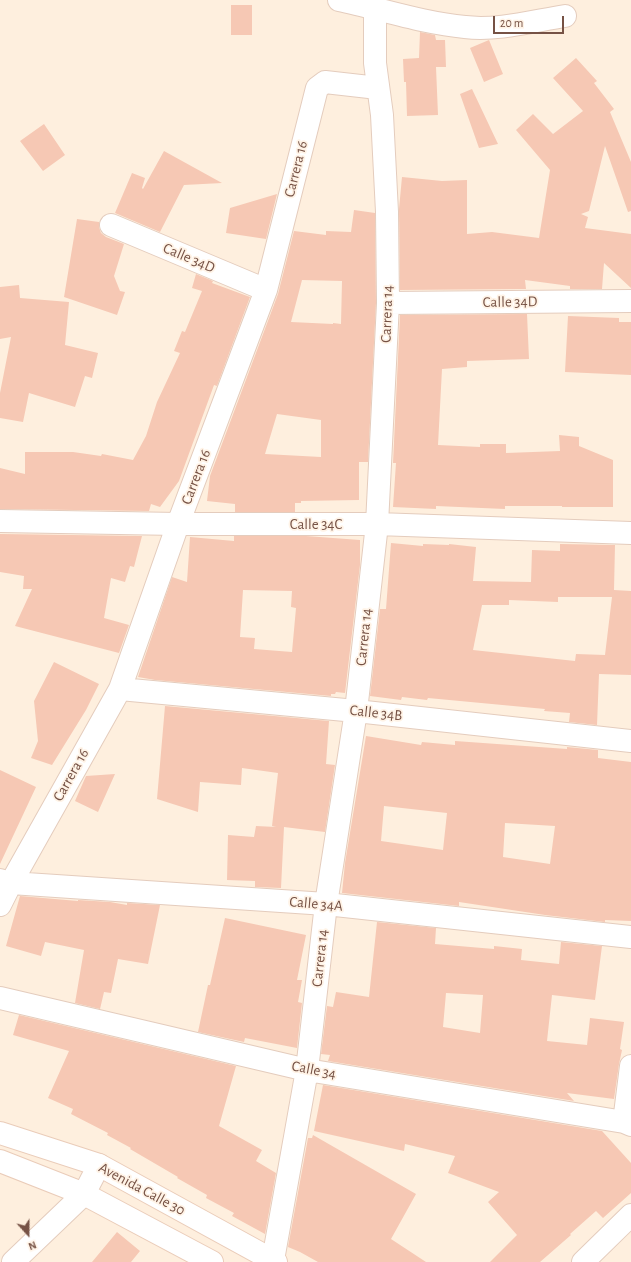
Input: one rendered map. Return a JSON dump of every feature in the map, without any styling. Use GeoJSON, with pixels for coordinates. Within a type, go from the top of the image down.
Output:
{"type":"FeatureCollection","features":[{"type":"Feature","properties":{"kind":"street"},"geometry":{"type":"LineString","coordinates":[[339,0],[425,20],[466,27],[493,27],[565,16]]}},
{"type":"Feature","properties":{"kind":"street","name":"Carrera 14"},"geometry":{"type":"LineString","coordinates":[[274,1261],[307,1070],[326,904],[356,711],[376,524],[388,303],[387,212],[382,115],[375,63],[375,8]]}},
{"type":"Feature","properties":{"kind":"street","name":"Carrera 16"},"geometry":{"type":"LineString","coordinates":[[0,905],[6,881],[120,689],[178,524],[266,290],[317,88],[325,82],[378,88]]}},
{"type":"Feature","properties":{"kind":"street","name":"Calle 34D"},"geometry":{"type":"LineString","coordinates":[[111,225],[266,290]]}},
{"type":"Feature","properties":{"kind":"street","name":"Calle 34D"},"geometry":{"type":"LineString","coordinates":[[388,303],[631,300]]}},
{"type":"Feature","properties":{"kind":"street","name":"Calle 34C"},"geometry":{"type":"LineString","coordinates":[[0,521],[178,524],[376,524],[631,533]]}},
{"type":"Feature","properties":{"kind":"street","name":"Calle 34B"},"geometry":{"type":"LineString","coordinates":[[120,689],[356,711],[631,741]]}},
{"type":"Feature","properties":{"kind":"street","name":"Calle 34A"},"geometry":{"type":"LineString","coordinates":[[6,881],[326,904],[631,937]]}},
{"type":"Feature","properties":{"kind":"street","name":"Calle 34"},"geometry":{"type":"LineString","coordinates":[[0,998],[307,1070],[628,1123]]}},
{"type":"Feature","properties":{"kind":"street"},"geometry":{"type":"LineString","coordinates":[[628,1123],[631,1066]]}},
{"type":"Feature","properties":{"kind":"street","name":"Avenida Calle 30"},"geometry":{"type":"LineString","coordinates":[[0,1133],[99,1165],[274,1261]]}},
{"type":"Feature","properties":{"kind":"street","name":"Avenida Calle 30"},"geometry":{"type":"LineString","coordinates":[[0,1161],[84,1194],[212,1262]]}},
{"type":"Feature","properties":{"kind":"street"},"geometry":{"type":"LineString","coordinates":[[13,1262],[84,1194],[99,1165]]}},
{"type":"Feature","properties":{"kind":"street"},"geometry":{"type":"LineString","coordinates":[[583,1262],[631,1215]]}},
{"type":"Feature","properties":{"kind":"building"},"geometry":{"type":"Polygon","coordinates":[[[231,5],[252,5],[252,35],[231,35],[231,5]]]}},
{"type":"Feature","properties":{"kind":"building"},"geometry":{"type":"Polygon","coordinates":[[[420,32],[435,35],[436,40],[445,40],[446,67],[436,67],[438,115],[407,116],[406,82],[404,82],[403,59],[419,58],[420,32]]]}},
{"type":"Feature","properties":{"kind":"building"},"geometry":{"type":"Polygon","coordinates":[[[489,40],[503,74],[484,82],[470,48],[489,40]]]}},
{"type":"Feature","properties":{"kind":"building"},"geometry":{"type":"Polygon","coordinates":[[[576,58],[597,81],[594,83],[614,109],[610,112],[631,162],[631,211],[628,212],[605,146],[589,211],[581,214],[588,217],[585,228],[631,234],[631,288],[604,263],[602,289],[570,289],[570,286],[525,280],[526,289],[400,290],[399,209],[402,177],[442,181],[467,180],[467,234],[492,232],[539,238],[550,170],[516,130],[533,114],[553,134],[583,111],[553,78],[576,58]]]}},
{"type":"Feature","properties":{"kind":"building"},"geometry":{"type":"Polygon","coordinates":[[[472,89],[498,144],[479,148],[460,94],[472,89]]]}},
{"type":"Feature","properties":{"kind":"building"},"geometry":{"type":"Polygon","coordinates":[[[44,124],[65,155],[43,171],[20,141],[44,124]]]}},
{"type":"Feature","properties":{"kind":"building"},"geometry":{"type":"Polygon","coordinates":[[[164,151],[222,183],[184,185],[160,232],[115,213],[132,173],[145,178],[143,189],[164,151]]]}},
{"type":"Feature","properties":{"kind":"building"},"geometry":{"type":"Polygon","coordinates":[[[277,194],[266,239],[226,233],[230,208],[277,194]]]}},
{"type":"Feature","properties":{"kind":"building"},"geometry":{"type":"Polygon","coordinates":[[[354,210],[375,213],[376,303],[368,462],[359,462],[359,500],[301,501],[301,503],[295,503],[295,512],[235,512],[235,504],[207,501],[210,476],[278,294],[294,231],[326,235],[326,231],[351,232],[354,210]],[[302,280],[291,322],[341,324],[342,281],[302,280]],[[277,414],[265,454],[321,457],[321,420],[277,414]]]}},
{"type":"Feature","properties":{"kind":"building"},"geometry":{"type":"Polygon","coordinates":[[[77,219],[99,222],[101,233],[106,237],[124,244],[114,276],[120,291],[125,292],[117,315],[64,297],[77,219]]]}},
{"type":"Feature","properties":{"kind":"building"},"geometry":{"type":"Polygon","coordinates":[[[196,274],[213,281],[212,283],[250,297],[217,386],[214,385],[179,481],[160,507],[151,504],[149,511],[0,509],[0,468],[25,474],[25,452],[73,452],[101,456],[102,454],[133,460],[146,436],[157,402],[180,353],[174,351],[182,331],[185,332],[202,291],[192,288],[196,274]]]}},
{"type":"Feature","properties":{"kind":"building"},"geometry":{"type":"Polygon","coordinates":[[[19,285],[20,298],[69,302],[65,345],[98,353],[92,378],[85,376],[75,407],[29,393],[23,422],[0,418],[0,393],[11,337],[0,339],[0,287],[19,285]]]}},
{"type":"Feature","properties":{"kind":"building"},"geometry":{"type":"Polygon","coordinates":[[[527,314],[529,359],[467,361],[467,367],[442,369],[438,445],[480,447],[480,444],[506,444],[506,453],[560,451],[559,435],[579,437],[579,446],[613,460],[613,507],[505,506],[505,509],[436,506],[436,509],[393,507],[396,463],[393,463],[400,315],[527,314]]]}},
{"type":"Feature","properties":{"kind":"building"},"geometry":{"type":"Polygon","coordinates":[[[568,316],[619,318],[619,322],[631,322],[631,375],[565,372],[568,316]]]}},
{"type":"Feature","properties":{"kind":"building"},"geometry":{"type":"Polygon","coordinates":[[[0,534],[142,536],[134,567],[130,566],[125,582],[111,578],[104,618],[129,625],[119,653],[15,626],[32,589],[23,589],[24,576],[0,572],[0,534]]]}},
{"type":"Feature","properties":{"kind":"building"},"geometry":{"type":"Polygon","coordinates":[[[234,536],[306,536],[360,540],[360,565],[345,693],[336,692],[335,694],[331,694],[331,696],[155,680],[138,677],[172,577],[187,582],[190,537],[234,541],[234,536]],[[243,590],[240,637],[255,638],[254,649],[292,652],[296,608],[291,607],[292,591],[243,590]]]}},
{"type":"Feature","properties":{"kind":"building"},"geometry":{"type":"Polygon","coordinates":[[[391,543],[423,546],[423,544],[449,544],[476,547],[473,581],[531,582],[532,550],[560,551],[560,544],[615,545],[614,590],[631,591],[631,675],[599,674],[597,725],[569,722],[570,713],[544,711],[545,709],[428,698],[427,700],[402,697],[401,700],[370,696],[380,609],[386,609],[391,543]],[[558,597],[558,602],[509,600],[509,605],[482,605],[473,650],[575,661],[576,654],[605,655],[612,597],[558,597]]]}},
{"type":"Feature","properties":{"kind":"building"},"geometry":{"type":"Polygon","coordinates":[[[54,662],[99,684],[86,710],[52,765],[31,758],[38,741],[34,701],[54,662]]]}},
{"type":"Feature","properties":{"kind":"building"},"geometry":{"type":"Polygon","coordinates":[[[165,706],[329,721],[326,764],[335,765],[325,832],[284,827],[281,888],[255,887],[255,881],[227,880],[228,835],[254,837],[256,826],[276,827],[272,826],[278,773],[242,768],[241,785],[200,782],[198,812],[157,799],[165,706]]]}},
{"type":"Feature","properties":{"kind":"building"},"geometry":{"type":"Polygon","coordinates":[[[366,736],[421,745],[422,742],[455,745],[455,741],[598,750],[598,758],[631,762],[631,921],[605,920],[605,922],[545,915],[459,902],[459,906],[342,893],[345,863],[366,736]],[[384,806],[381,841],[443,850],[447,813],[384,806]],[[505,823],[503,857],[550,864],[555,826],[505,823]]]}},
{"type":"Feature","properties":{"kind":"building"},"geometry":{"type":"Polygon","coordinates":[[[0,770],[36,787],[0,864],[0,770]]]}},
{"type":"Feature","properties":{"kind":"building"},"geometry":{"type":"Polygon","coordinates":[[[115,774],[98,812],[75,801],[86,776],[115,774]]]}},
{"type":"Feature","properties":{"kind":"building"},"geometry":{"type":"Polygon","coordinates":[[[20,896],[110,902],[127,905],[127,903],[160,905],[148,964],[118,959],[111,993],[104,992],[100,1009],[75,1003],[84,950],[45,942],[41,956],[6,946],[20,896]]]}},
{"type":"Feature","properties":{"kind":"building"},"geometry":{"type":"Polygon","coordinates":[[[225,918],[306,935],[297,980],[302,980],[298,1002],[302,1003],[297,1048],[245,1038],[244,1042],[198,1032],[225,918]]]}},
{"type":"Feature","properties":{"kind":"building"},"geometry":{"type":"Polygon","coordinates":[[[377,922],[436,928],[435,944],[494,949],[494,946],[522,949],[521,960],[559,964],[561,942],[602,946],[595,1000],[552,995],[547,1041],[587,1045],[590,1018],[624,1022],[620,1049],[622,1050],[614,1099],[567,1093],[574,1101],[328,1061],[330,1055],[321,1054],[327,1006],[333,1007],[336,992],[369,997],[377,922]],[[446,993],[443,1027],[480,1033],[483,995],[446,993]]]}},
{"type":"Feature","properties":{"kind":"building"},"geometry":{"type":"Polygon","coordinates":[[[19,1015],[236,1066],[219,1126],[262,1150],[256,1161],[276,1173],[265,1234],[232,1216],[234,1213],[206,1198],[207,1195],[130,1149],[131,1148],[107,1135],[108,1133],[71,1114],[73,1109],[48,1098],[69,1051],[13,1035],[19,1015]]]}},
{"type":"Feature","properties":{"kind":"building"},"geometry":{"type":"Polygon","coordinates":[[[323,1085],[602,1131],[631,1163],[631,1193],[603,1218],[596,1211],[540,1262],[490,1262],[517,1235],[488,1202],[499,1192],[448,1173],[455,1156],[405,1144],[404,1151],[314,1131],[323,1085]]]}},
{"type":"Feature","properties":{"kind":"building"},"geometry":{"type":"Polygon","coordinates":[[[313,1135],[416,1194],[391,1239],[426,1262],[318,1262],[288,1247],[308,1138],[312,1138],[313,1135]]]}},
{"type":"Feature","properties":{"kind":"building"},"geometry":{"type":"Polygon","coordinates":[[[117,1232],[140,1251],[131,1262],[92,1262],[117,1232]]]}}]}
